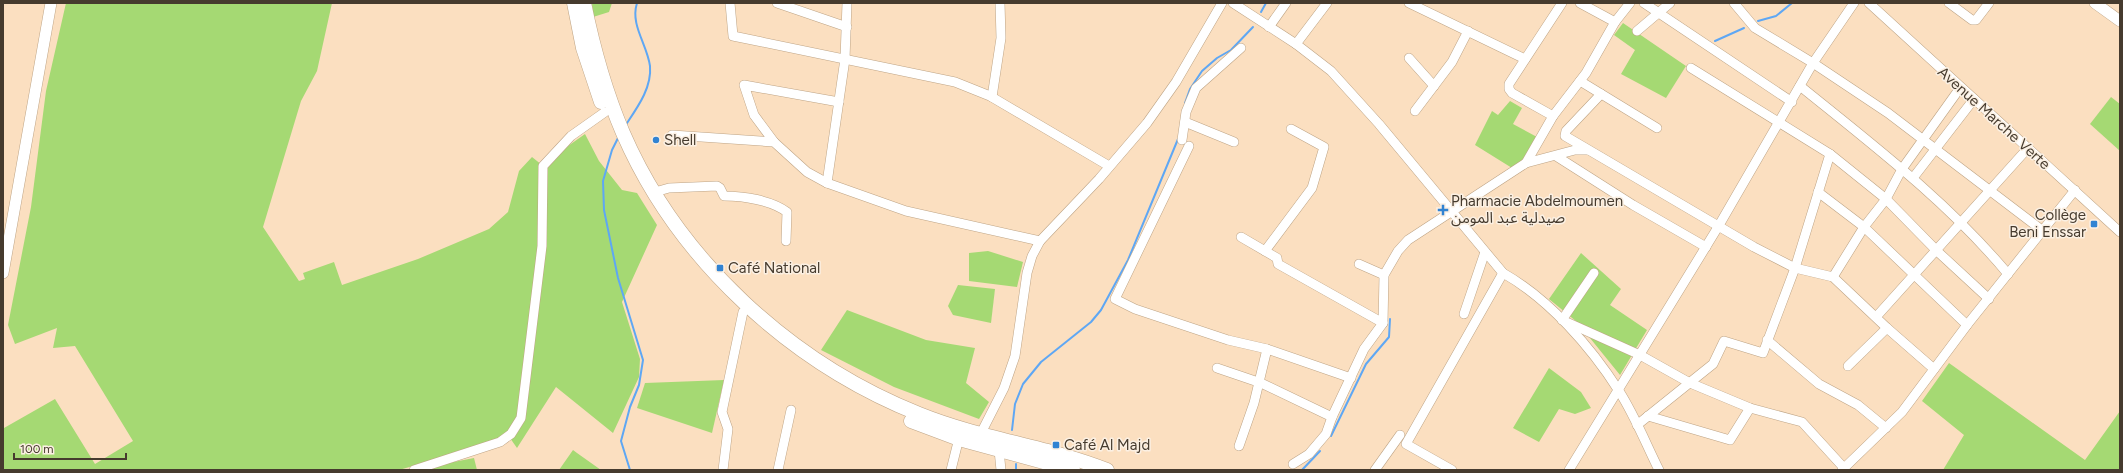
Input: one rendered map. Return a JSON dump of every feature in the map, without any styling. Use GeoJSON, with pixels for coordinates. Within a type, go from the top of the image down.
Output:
{"type":"FeatureCollection","features":[{"type":"Feature","properties":{"kind":"highway"},"geometry":{"type":"LineString","coordinates":[[574,3],[588,64],[643,188],[673,232],[706,274],[743,312],[791,353],[850,392],[900,417],[977,439],[1061,455],[1107,470]]}},
{"type":"Feature","properties":{"kind":"highway"},"geometry":{"type":"LineString","coordinates":[[584,3],[615,127],[655,192],[684,234],[714,271],[758,315],[782,336],[825,366],[862,388],[960,434]]}},
{"type":"Feature","properties":{"kind":"highway"},"geometry":{"type":"LineString","coordinates":[[977,439],[999,450],[1073,470]]}},
{"type":"Feature","properties":{"kind":"street"},"geometry":{"type":"LineString","coordinates":[[47,3],[47,20]]}},
{"type":"Feature","properties":{"kind":"street"},"geometry":{"type":"LineString","coordinates":[[3,273],[51,3]]}},
{"type":"Feature","properties":{"kind":"street"},"geometry":{"type":"LineString","coordinates":[[730,3],[733,36],[955,82],[992,97],[1109,166]]}},
{"type":"Feature","properties":{"kind":"street"},"geometry":{"type":"LineString","coordinates":[[777,3],[800,7],[847,27]]}},
{"type":"Feature","properties":{"kind":"street"},"geometry":{"type":"LineString","coordinates":[[827,183],[845,59],[847,3]]}},
{"type":"Feature","properties":{"kind":"street"},"geometry":{"type":"LineString","coordinates":[[992,97],[1001,38],[1000,3]]}},
{"type":"Feature","properties":{"kind":"street"},"geometry":{"type":"LineString","coordinates":[[977,439],[1004,388],[1015,356],[1027,273],[1032,256],[1040,240],[1098,179],[1147,123],[1176,82],[1222,3]]}},
{"type":"Feature","properties":{"kind":"street"},"geometry":{"type":"LineString","coordinates":[[1233,3],[1296,44],[1337,77],[1379,124],[1451,213],[1503,273],[1519,282],[1572,328],[1619,391],[1638,425],[1659,470]]}},
{"type":"Feature","properties":{"kind":"street"},"geometry":{"type":"LineString","coordinates":[[1269,26],[1286,3]]}},
{"type":"Feature","properties":{"kind":"street"},"geometry":{"type":"LineString","coordinates":[[1296,44],[1327,3]]}},
{"type":"Feature","properties":{"kind":"street"},"geometry":{"type":"LineString","coordinates":[[1409,3],[1525,59]]}},
{"type":"Feature","properties":{"kind":"street"},"geometry":{"type":"LineString","coordinates":[[1553,116],[1509,89],[1509,84],[1562,3]]}},
{"type":"Feature","properties":{"kind":"street"},"geometry":{"type":"LineString","coordinates":[[1580,3],[1615,22]]}},
{"type":"Feature","properties":{"kind":"street"},"geometry":{"type":"LineString","coordinates":[[1526,163],[1553,116],[1580,81],[1615,22],[1630,3]]}},
{"type":"Feature","properties":{"kind":"street"},"geometry":{"type":"LineString","coordinates":[[1644,3],[1792,102]]}},
{"type":"Feature","properties":{"kind":"street"},"geometry":{"type":"LineString","coordinates":[[1637,31],[1670,3]]}},
{"type":"Feature","properties":{"kind":"street"},"geometry":{"type":"LineString","coordinates":[[1734,3],[1755,28],[1813,63],[1937,148],[2043,230]]}},
{"type":"Feature","properties":{"kind":"street"},"geometry":{"type":"LineString","coordinates":[[1569,470],[1619,391],[1718,227],[1792,102],[1813,63],[1854,3]]}},
{"type":"Feature","properties":{"kind":"street","name":"Avenue Marche Verte"},"geometry":{"type":"LineString","coordinates":[[1869,3],[1960,88],[2120,232]]}},
{"type":"Feature","properties":{"kind":"street"},"geometry":{"type":"LineString","coordinates":[[1949,3],[1972,20],[1976,20],[1989,3]]}},
{"type":"Feature","properties":{"kind":"street"},"geometry":{"type":"LineString","coordinates":[[2095,3],[2120,21]]}},
{"type":"Feature","properties":{"kind":"street"},"geometry":{"type":"LineString","coordinates":[[1415,111],[1452,62],[1468,31]]}},
{"type":"Feature","properties":{"kind":"street"},"geometry":{"type":"LineString","coordinates":[[1241,48],[1196,88],[1190,101],[1185,122],[1186,143],[1115,299],[1135,309],[1228,340],[1267,349],[1351,378]]}},
{"type":"Feature","properties":{"kind":"street"},"geometry":{"type":"LineString","coordinates":[[1409,58],[1434,86]]}},
{"type":"Feature","properties":{"kind":"street"},"geometry":{"type":"LineString","coordinates":[[1691,68],[1830,154],[1886,199],[1936,250],[1989,299]]}},
{"type":"Feature","properties":{"kind":"street"},"geometry":{"type":"LineString","coordinates":[[1580,81],[1657,128]]}},
{"type":"Feature","properties":{"kind":"street"},"geometry":{"type":"LineString","coordinates":[[839,102],[744,85],[754,115],[774,142],[807,172],[827,183],[906,211],[1040,240]]}},
{"type":"Feature","properties":{"kind":"street"},"geometry":{"type":"LineString","coordinates":[[1800,86],[1913,178],[1984,245],[2008,274]]}},
{"type":"Feature","properties":{"kind":"street"},"geometry":{"type":"LineString","coordinates":[[1832,277],[1864,227],[1886,199],[1902,169],[1960,88]]}},
{"type":"Feature","properties":{"kind":"street"},"geometry":{"type":"LineString","coordinates":[[1601,94],[1565,133],[1587,150],[1718,227],[1795,268],[1832,277],[1934,369]]}},
{"type":"Feature","properties":{"kind":"street"},"geometry":{"type":"LineString","coordinates":[[1913,178],[1974,99]]}},
{"type":"Feature","properties":{"kind":"street"},"geometry":{"type":"LineString","coordinates":[[1185,122],[1234,142]]}},
{"type":"Feature","properties":{"kind":"street"},"geometry":{"type":"LineString","coordinates":[[414,470],[500,442],[511,434],[521,418],[542,246],[543,166],[571,136],[615,127]]}},
{"type":"Feature","properties":{"kind":"street"},"geometry":{"type":"LineString","coordinates":[[1265,251],[1312,188],[1324,147],[1291,129]]}},
{"type":"Feature","properties":{"kind":"street"},"geometry":{"type":"LineString","coordinates":[[672,135],[774,142]]}},
{"type":"Feature","properties":{"kind":"street"},"geometry":{"type":"LineString","coordinates":[[1876,317],[1991,191],[2028,148]]}},
{"type":"Feature","properties":{"kind":"street"},"geometry":{"type":"LineString","coordinates":[[1293,464],[1309,454],[1326,434],[1332,417],[1364,349],[1383,323],[1384,275],[1398,251],[1408,240],[1526,163],[1575,150],[1587,150]]}},
{"type":"Feature","properties":{"kind":"street"},"geometry":{"type":"LineString","coordinates":[[1638,425],[1713,364],[1724,341],[1763,353],[1795,268],[1830,154]]}},
{"type":"Feature","properties":{"kind":"street"},"geometry":{"type":"LineString","coordinates":[[1556,156],[1633,205],[1706,247]]}},
{"type":"Feature","properties":{"kind":"street"},"geometry":{"type":"LineString","coordinates":[[655,192],[669,188],[717,186],[720,188],[724,196],[745,197],[760,201],[787,212],[786,241]]}},
{"type":"Feature","properties":{"kind":"street"},"geometry":{"type":"LineString","coordinates":[[1562,320],[1640,355],[1690,382],[1750,408],[1802,422],[1843,469],[1902,412],[1967,325],[2074,190]]}},
{"type":"Feature","properties":{"kind":"street"},"geometry":{"type":"LineString","coordinates":[[1818,192],[1864,227],[1967,325]]}},
{"type":"Feature","properties":{"kind":"street"},"geometry":{"type":"LineString","coordinates":[[1241,237],[1277,258],[1278,264],[1383,323]]}},
{"type":"Feature","properties":{"kind":"street"},"geometry":{"type":"LineString","coordinates":[[1464,314],[1485,252]]}},
{"type":"Feature","properties":{"kind":"street"},"geometry":{"type":"LineString","coordinates":[[1359,264],[1384,275]]}},
{"type":"Feature","properties":{"kind":"street"},"geometry":{"type":"LineString","coordinates":[[1452,470],[1406,444],[1503,273]]}},
{"type":"Feature","properties":{"kind":"street"},"geometry":{"type":"LineString","coordinates":[[1562,320],[1594,273]]}},
{"type":"Feature","properties":{"kind":"street"},"geometry":{"type":"LineString","coordinates":[[723,470],[728,429],[722,412],[743,312]]}},
{"type":"Feature","properties":{"kind":"street"},"geometry":{"type":"LineString","coordinates":[[1848,366],[1887,328]]}},
{"type":"Feature","properties":{"kind":"street"},"geometry":{"type":"LineString","coordinates":[[1767,340],[1819,384],[1858,405],[1886,428]]}},
{"type":"Feature","properties":{"kind":"street"},"geometry":{"type":"LineString","coordinates":[[1240,446],[1259,383],[1267,349]]}},
{"type":"Feature","properties":{"kind":"street"},"geometry":{"type":"LineString","coordinates":[[1217,368],[1259,383],[1332,417]]}},
{"type":"Feature","properties":{"kind":"street"},"geometry":{"type":"LineString","coordinates":[[1648,416],[1730,440],[1750,408]]}},
{"type":"Feature","properties":{"kind":"street"},"geometry":{"type":"LineString","coordinates":[[778,470],[791,410]]}},
{"type":"Feature","properties":{"kind":"street"},"geometry":{"type":"LineString","coordinates":[[951,470],[960,434]]}},
{"type":"Feature","properties":{"kind":"street"},"geometry":{"type":"LineString","coordinates":[[1375,470],[1400,435]]}},
{"type":"Feature","properties":{"kind":"street"},"geometry":{"type":"LineString","coordinates":[[999,450],[1002,470]]}},
{"type":"Feature","properties":{"kind":"green space"},"geometry":{"type":"Polygon","coordinates":[[[66,3],[332,3],[317,71],[301,101],[263,227],[299,281],[305,279],[303,273],[334,262],[342,285],[418,259],[489,229],[508,212],[519,171],[532,157],[547,169],[561,151],[585,134],[599,161],[622,190],[637,193],[657,225],[622,302],[640,359],[639,377],[613,433],[556,387],[517,448],[510,438],[399,470],[3,470],[4,428],[55,399],[95,464],[133,441],[75,346],[53,348],[57,328],[15,344],[8,325],[31,207],[46,91],[66,3]]]}},
{"type":"Feature","properties":{"kind":"green space"},"geometry":{"type":"Polygon","coordinates":[[[592,3],[612,3],[609,12],[593,17],[592,3]]]}},
{"type":"Feature","properties":{"kind":"green space"},"geometry":{"type":"Polygon","coordinates":[[[1623,23],[1686,66],[1666,98],[1621,74],[1635,50],[1614,35],[1623,23]]]}},
{"type":"Feature","properties":{"kind":"green space"},"geometry":{"type":"Polygon","coordinates":[[[2111,97],[2120,104],[2120,151],[2090,124],[2111,97]]]}},
{"type":"Feature","properties":{"kind":"green space"},"geometry":{"type":"Polygon","coordinates":[[[1510,101],[1522,108],[1513,124],[1537,137],[1522,161],[1512,168],[1475,145],[1492,111],[1498,115],[1510,101]]]}},
{"type":"Feature","properties":{"kind":"green space"},"geometry":{"type":"Polygon","coordinates":[[[988,251],[1023,262],[1017,287],[969,281],[969,253],[988,251]]]}},
{"type":"Feature","properties":{"kind":"green space"},"geometry":{"type":"Polygon","coordinates":[[[1581,253],[1621,289],[1610,305],[1647,330],[1620,375],[1577,322],[1549,299],[1581,253]]]}},
{"type":"Feature","properties":{"kind":"green space"},"geometry":{"type":"Polygon","coordinates":[[[958,285],[995,289],[991,323],[953,315],[948,306],[958,285]]]}},
{"type":"Feature","properties":{"kind":"green space"},"geometry":{"type":"Polygon","coordinates":[[[847,310],[926,340],[975,348],[966,383],[989,402],[979,419],[894,387],[821,350],[847,310]]]}},
{"type":"Feature","properties":{"kind":"green space"},"geometry":{"type":"Polygon","coordinates":[[[1949,363],[2085,460],[2120,411],[2120,470],[1943,470],[1964,435],[1922,401],[1949,363]]]}},
{"type":"Feature","properties":{"kind":"green space"},"geometry":{"type":"Polygon","coordinates":[[[1549,368],[1581,392],[1591,408],[1575,414],[1559,409],[1539,442],[1513,428],[1549,368]]]}},
{"type":"Feature","properties":{"kind":"green space"},"geometry":{"type":"Polygon","coordinates":[[[724,380],[712,433],[637,408],[645,383],[724,380]]]}},
{"type":"Feature","properties":{"kind":"green space"},"geometry":{"type":"Polygon","coordinates":[[[573,450],[577,453],[601,470],[559,470],[573,450]]]}},
{"type":"Feature","properties":{"kind":"green space"},"geometry":{"type":"Polygon","coordinates":[[[474,458],[477,470],[412,470],[474,458]]]}},
{"type":"Feature","properties":{"kind":"waterway"},"geometry":{"type":"LineString","coordinates":[[625,126],[643,98],[649,82],[650,74],[648,58],[637,27],[635,11],[637,3]]}},
{"type":"Feature","properties":{"kind":"waterway"},"geometry":{"type":"LineString","coordinates":[[1261,12],[1266,3]]}},
{"type":"Feature","properties":{"kind":"waterway"},"geometry":{"type":"LineString","coordinates":[[1758,21],[1776,16],[1792,3]]}},
{"type":"Feature","properties":{"kind":"waterway"},"geometry":{"type":"LineString","coordinates":[[1185,103],[1190,89],[1202,71],[1217,58],[1231,50],[1253,27]]}},
{"type":"Feature","properties":{"kind":"waterway"},"geometry":{"type":"LineString","coordinates":[[1715,41],[1744,28]]}},
{"type":"Feature","properties":{"kind":"waterway"},"geometry":{"type":"LineString","coordinates":[[619,136],[612,150],[603,181],[604,210],[618,278],[643,360],[639,385],[630,407],[621,441],[630,470]]}},
{"type":"Feature","properties":{"kind":"waterway"},"geometry":{"type":"LineString","coordinates":[[1012,430],[1015,404],[1023,384],[1041,362],[1091,322],[1101,310],[1128,260],[1178,139]]}},
{"type":"Feature","properties":{"kind":"waterway"},"geometry":{"type":"LineString","coordinates":[[1331,436],[1366,364],[1389,337],[1390,319]]}},
{"type":"Feature","properties":{"kind":"waterway"},"geometry":{"type":"LineString","coordinates":[[1302,470],[1320,451]]}},
{"type":"Feature","properties":{"kind":"waterway"},"geometry":{"type":"LineString","coordinates":[[1016,464],[1016,470]]}},
{"type":"Feature","properties":{"kind":"place","name":"Shell"},"geometry":{"type":"Point","coordinates":[656,140]}},
{"type":"Feature","properties":{"kind":"place","name":"Pharmacie Abdelmoumen صيدلية عبد المومن"},"geometry":{"type":"Point","coordinates":[1443,210]}},
{"type":"Feature","properties":{"kind":"place","name":"Collège Beni Enssar"},"geometry":{"type":"Point","coordinates":[2094,224]}},
{"type":"Feature","properties":{"kind":"place","name":"Café National"},"geometry":{"type":"Point","coordinates":[720,268]}},
{"type":"Feature","properties":{"kind":"place","name":"Café Al Majd"},"geometry":{"type":"Point","coordinates":[1056,445]}}]}
